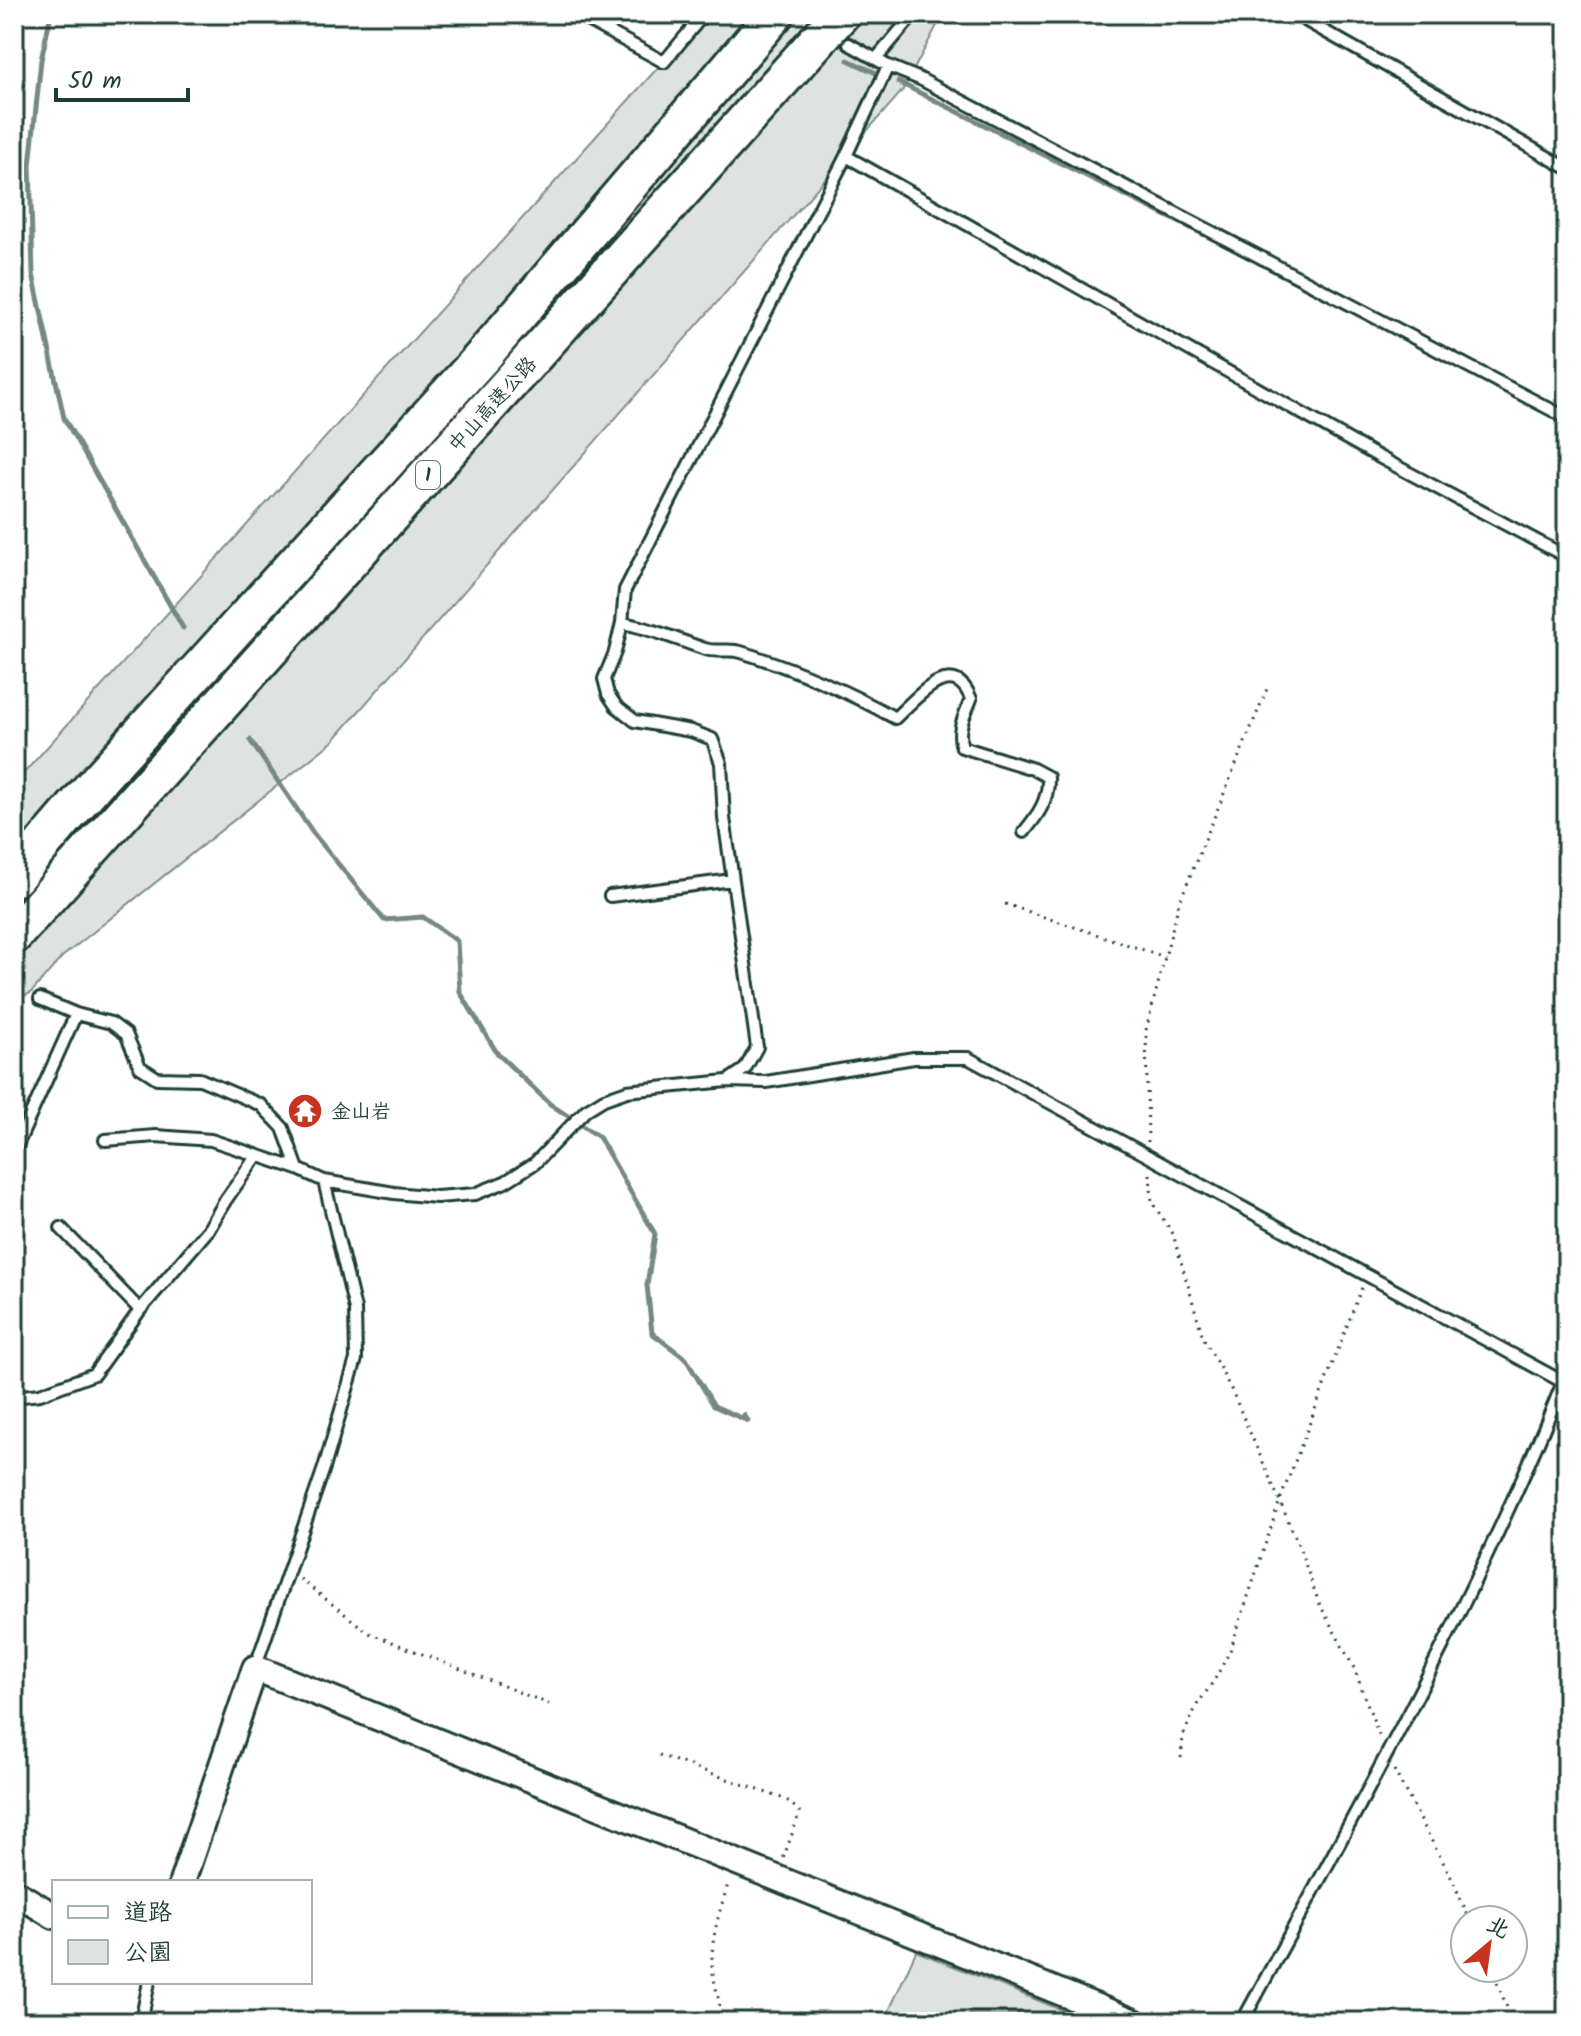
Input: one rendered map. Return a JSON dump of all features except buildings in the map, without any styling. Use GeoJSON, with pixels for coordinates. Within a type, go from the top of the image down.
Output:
{"type":"FeatureCollection","features":[{"type":"Feature","properties":{"kind":"highway","name":"中山高速公路"},"geometry":{"type":"LineString","coordinates":[[14,878],[105,773],[483,356],[775,14]]}},
{"type":"Feature","properties":{"kind":"highway","name":"中山高速公路"},"geometry":{"type":"LineString","coordinates":[[14,935],[845,29]]}},
{"type":"Feature","properties":{"kind":"street"},"geometry":{"type":"LineString","coordinates":[[183,1880],[255,1668],[1134,2022]]}},
{"type":"Feature","properties":{"kind":"street"},"geometry":{"type":"LineString","coordinates":[[14,1892],[52,1915]]}},
{"type":"Feature","properties":{"kind":"lane"},"geometry":{"type":"LineString","coordinates":[[576,14],[664,62],[704,14]]}},
{"type":"Feature","properties":{"kind":"lane"},"geometry":{"type":"LineString","coordinates":[[876,59],[914,14]]}},
{"type":"Feature","properties":{"kind":"lane"},"geometry":{"type":"LineString","coordinates":[[1294,14],[1567,168]]}},
{"type":"Feature","properties":{"kind":"lane"},"geometry":{"type":"LineString","coordinates":[[845,29],[876,59],[888,66],[920,79],[1567,418]]}},
{"type":"Feature","properties":{"kind":"lane"},"geometry":{"type":"LineString","coordinates":[[727,1081],[745,1069],[757,1047],[724,818],[721,763],[712,739],[691,731],[635,721],[616,706],[608,694],[604,679],[622,623],[625,590],[846,156],[888,66]]}},
{"type":"Feature","properties":{"kind":"lane"},"geometry":{"type":"LineString","coordinates":[[846,156],[1366,450],[1567,557]]}},
{"type":"Feature","properties":{"kind":"lane"},"geometry":{"type":"LineString","coordinates":[[622,623],[647,627],[705,649],[720,652],[736,650],[805,672],[895,718],[937,680],[955,681],[967,689],[971,699],[959,729],[962,747],[1033,769],[1048,777],[1049,791],[1039,813],[1024,832]]}},
{"type":"Feature","properties":{"kind":"lane"},"geometry":{"type":"LineString","coordinates":[[610,896],[732,880]]}},
{"type":"Feature","properties":{"kind":"lane"},"geometry":{"type":"LineString","coordinates":[[40,999],[76,1014],[111,1023],[126,1034],[140,1067],[157,1078],[200,1079],[261,1105],[283,1128],[298,1169]]}},
{"type":"Feature","properties":{"kind":"lane"},"geometry":{"type":"LineString","coordinates":[[14,1152],[76,1014]]}},
{"type":"Feature","properties":{"kind":"lane"},"geometry":{"type":"LineString","coordinates":[[105,1140],[156,1136],[211,1140],[298,1169],[324,1181],[437,1197],[475,1194],[505,1182],[535,1163],[586,1110],[604,1099],[627,1091],[727,1081],[766,1082],[914,1058],[968,1058],[1366,1276],[1565,1380],[1529,1467],[1386,1756],[1242,2022]]}},
{"type":"Feature","properties":{"kind":"lane"},"geometry":{"type":"LineString","coordinates":[[14,1397],[40,1394],[94,1374],[140,1310],[209,1229],[256,1157]]}},
{"type":"Feature","properties":{"kind":"lane"},"geometry":{"type":"LineString","coordinates":[[255,1668],[324,1468],[356,1359],[355,1309],[324,1181]]}},
{"type":"Feature","properties":{"kind":"lane"},"geometry":{"type":"LineString","coordinates":[[61,1228],[140,1310]]}},
{"type":"Feature","properties":{"kind":"lane"},"geometry":{"type":"LineString","coordinates":[[141,2022],[149,1984]]}},
{"type":"Feature","properties":{"kind":"path"},"geometry":{"type":"LineString","coordinates":[[1269,684],[1179,903],[1146,1030],[1152,1202],[1173,1234],[1203,1337],[1232,1391],[1319,1603],[1354,1668],[1386,1756],[1463,1904]]}},
{"type":"Feature","properties":{"kind":"path"},"geometry":{"type":"LineString","coordinates":[[1005,904],[1165,957]]}},
{"type":"Feature","properties":{"kind":"path"},"geometry":{"type":"LineString","coordinates":[[1181,1758],[1183,1736],[1188,1725],[1230,1651],[1279,1503],[1366,1276]]}},
{"type":"Feature","properties":{"kind":"path"},"geometry":{"type":"LineString","coordinates":[[288,1570],[369,1633],[549,1704]]}},
{"type":"Feature","properties":{"kind":"path"},"geometry":{"type":"LineString","coordinates":[[659,1755],[787,1800],[800,1812],[775,1878]]}},
{"type":"Feature","properties":{"kind":"path"},"geometry":{"type":"LineString","coordinates":[[720,2022],[721,2011],[712,1966],[714,1943],[735,1862]]}},
{"type":"Feature","properties":{"kind":"path"},"geometry":{"type":"LineString","coordinates":[[1498,1984],[1513,2022]]}},
{"type":"Feature","properties":{"kind":"green space"},"geometry":{"type":"Polygon","coordinates":[[[706,14],[943,14],[903,90],[332,742],[62,957],[31,993],[14,1000],[14,784],[706,14]]]}},
{"type":"Feature","properties":{"kind":"green space"},"geometry":{"type":"Polygon","coordinates":[[[916,1951],[1091,2022],[884,2022],[916,1951]]]}},
{"type":"Feature","properties":{"kind":"shaded area"},"geometry":{"type":"Polygon","coordinates":[[[972,2012],[1023,2013],[1040,2022],[964,2022],[972,2012]]]}},
{"type":"Feature","properties":{"kind":"waterway"},"geometry":{"type":"LineString","coordinates":[[51,14],[41,60],[30,165],[33,274],[64,418],[183,628]]}},
{"type":"Feature","properties":{"kind":"waterway"},"geometry":{"type":"LineString","coordinates":[[848,60],[876,73]]}},
{"type":"Feature","properties":{"kind":"waterway"},"geometry":{"type":"LineString","coordinates":[[898,82],[1269,267]]}},
{"type":"Feature","properties":{"kind":"waterway"},"geometry":{"type":"LineString","coordinates":[[250,740],[313,833],[384,920],[423,917],[457,941],[460,992],[497,1053],[550,1104],[599,1137],[655,1234],[647,1285],[652,1333],[686,1359],[714,1406],[748,1421],[744,1415]]}},
{"type":"Feature","properties":{"kind":"place","name":"金山岩"},"geometry":{"type":"Point","coordinates":[305,1111]}}]}
